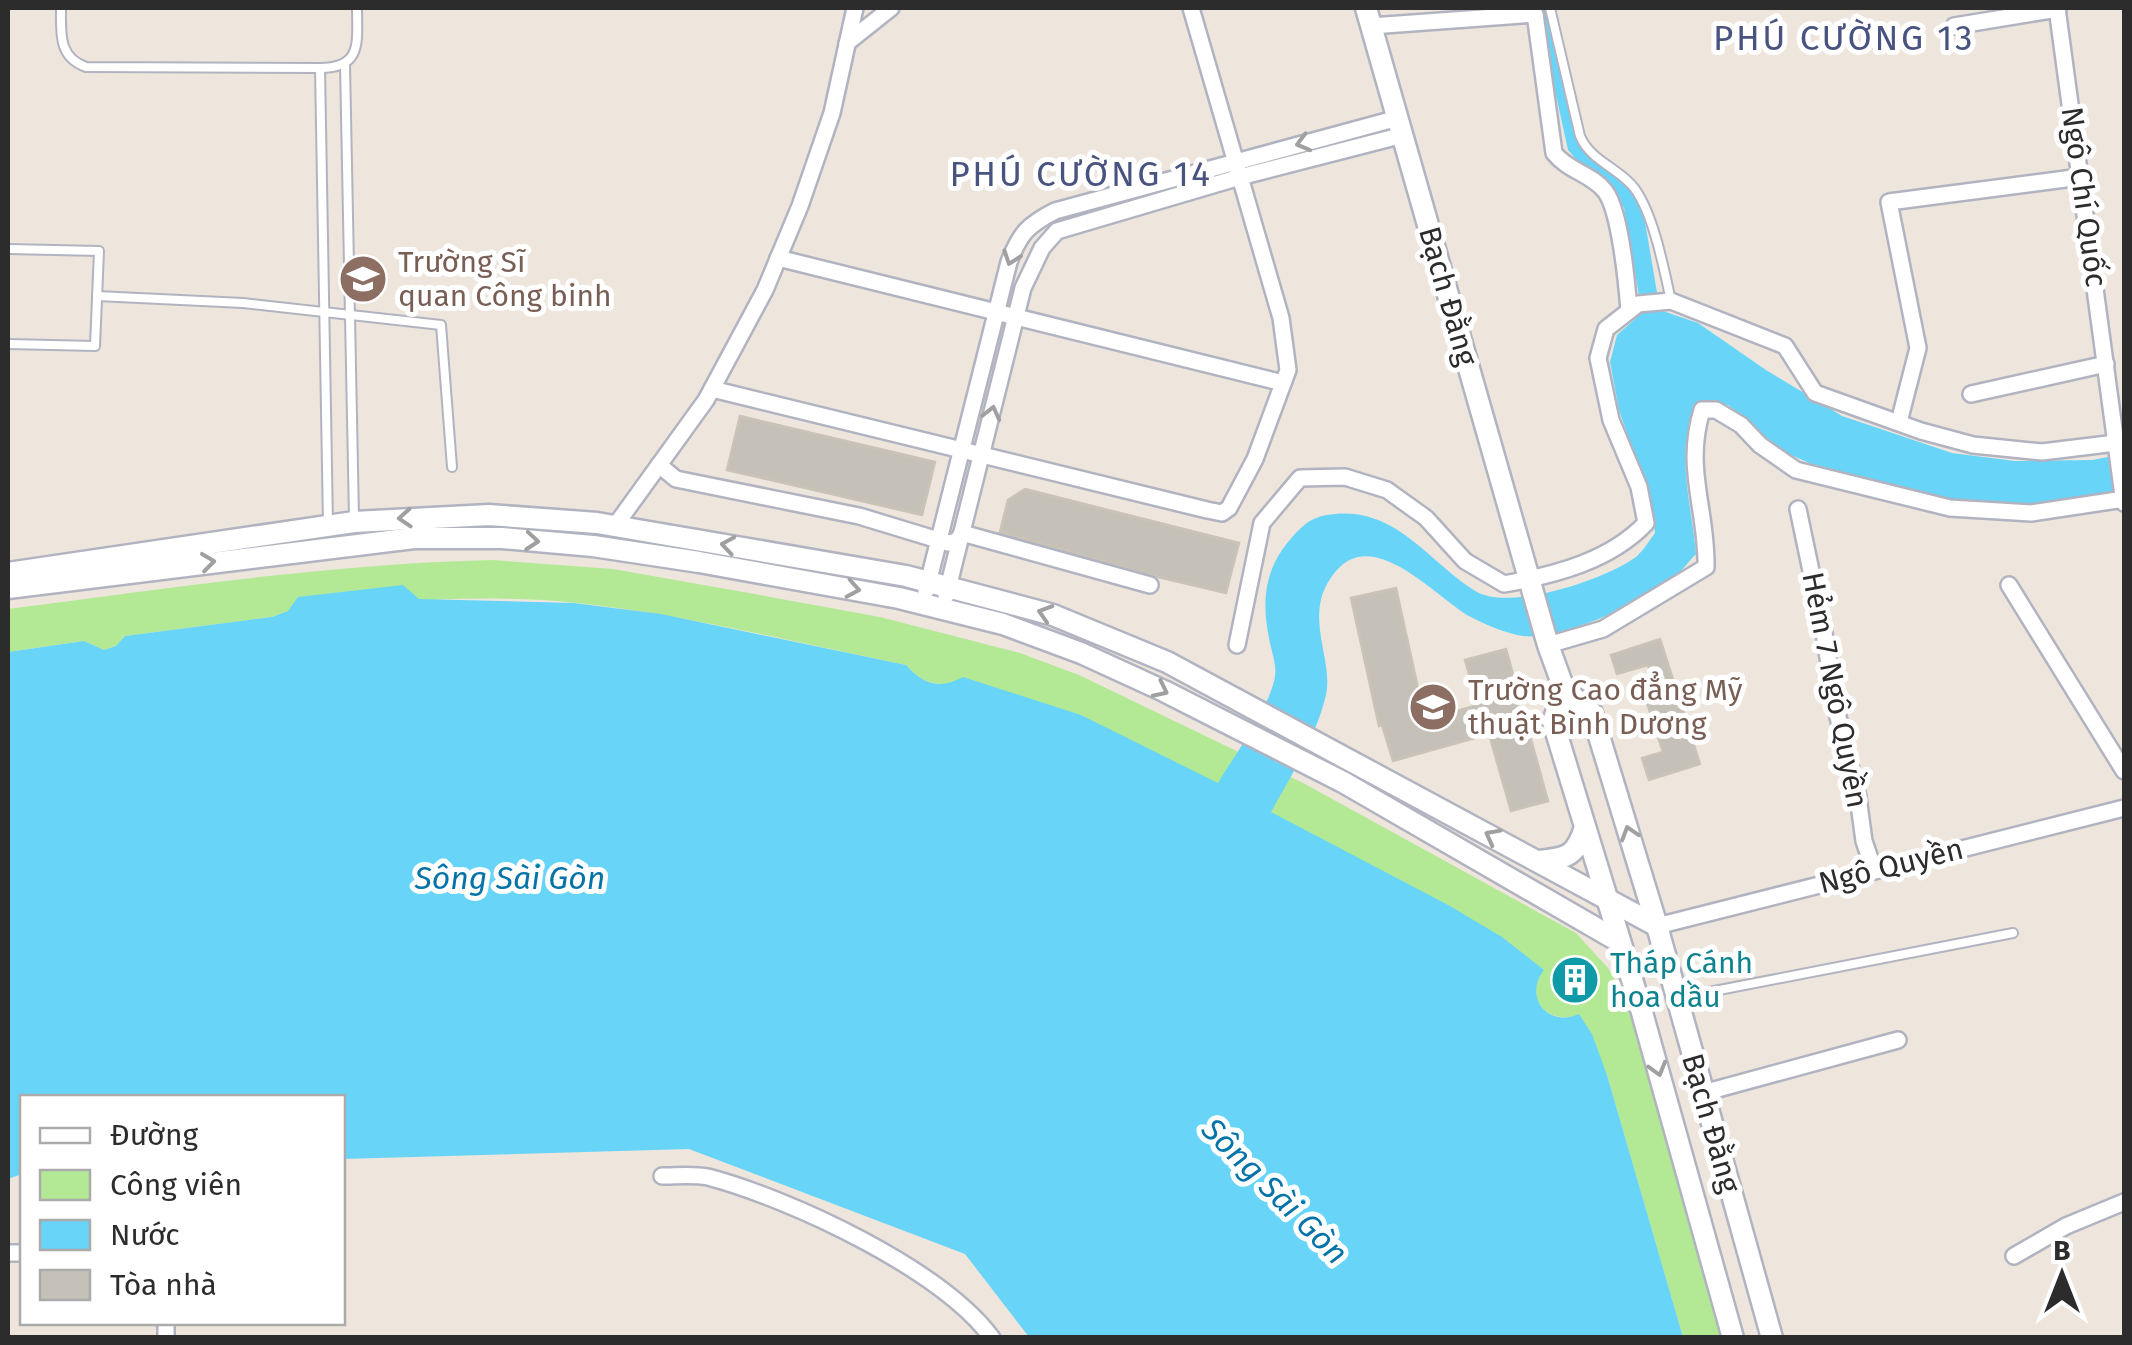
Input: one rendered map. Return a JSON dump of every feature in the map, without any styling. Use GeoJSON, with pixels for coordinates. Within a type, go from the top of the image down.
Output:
{"type":"FeatureCollection","features":[{"type":"Feature","properties":{"kind":"street"},"geometry":{"type":"LineString","coordinates":[[615,526],[712,389],[778,258],[832,113],[855,8]]}},
{"type":"Feature","properties":{"kind":"street"},"geometry":{"type":"LineString","coordinates":[[847,44],[891,8]]}},
{"type":"Feature","properties":{"kind":"street"},"geometry":{"type":"LineString","coordinates":[[712,389],[1222,513],[1229,508],[1255,460],[1288,370],[1280,318],[1191,8]]}},
{"type":"Feature","properties":{"kind":"street"},"geometry":{"type":"LineString","coordinates":[[1954,26],[2057,8]]}},
{"type":"Feature","properties":{"kind":"street","name":"Ngô Chí Quốc"},"geometry":{"type":"LineString","coordinates":[[2057,8],[2120,443],[2124,500]]}},
{"type":"Feature","properties":{"kind":"street"},"geometry":{"type":"LineString","coordinates":[[1369,17],[1535,14],[1554,153],[1567,167],[1607,193],[1634,307]]}},
{"type":"Feature","properties":{"kind":"street","name":"Bạch Đằng"},"geometry":{"type":"LineString","coordinates":[[1369,17],[1548,645],[1564,690],[1592,713],[1657,926],[1772,1338]]}},
{"type":"Feature","properties":{"kind":"street"},"geometry":{"type":"LineString","coordinates":[[933,606],[938,584],[939,539],[997,310],[1013,252],[1031,224],[1055,211],[1238,170],[1400,126]]}},
{"type":"Feature","properties":{"kind":"street"},"geometry":{"type":"LineString","coordinates":[[938,584],[962,533],[1024,288],[1042,248],[1057,231],[1238,170]]}},
{"type":"Feature","properties":{"kind":"street"},"geometry":{"type":"LineString","coordinates":[[1899,422],[1918,348],[1889,202],[2081,177]]}},
{"type":"Feature","properties":{"kind":"street"},"geometry":{"type":"LineString","coordinates":[[778,258],[1283,383]]}},
{"type":"Feature","properties":{"kind":"street"},"geometry":{"type":"LineString","coordinates":[[1236,645],[1262,523],[1300,478],[1344,476],[1387,490],[1426,518],[1465,560],[1504,584],[1530,582],[1566,570],[1627,542],[1646,523],[1639,487],[1610,420],[1598,358],[1606,329],[1634,307],[1666,301],[1785,346],[1815,392],[1862,412],[1973,445],[2042,452],[2120,443]]}},
{"type":"Feature","properties":{"kind":"street"},"geometry":{"type":"LineString","coordinates":[[1971,394],[2106,364]]}},
{"type":"Feature","properties":{"kind":"street"},"geometry":{"type":"LineString","coordinates":[[1548,645],[1602,629],[1706,566],[1706,531],[1695,485],[1694,454],[1702,410],[1716,410],[1741,425],[1760,445],[1796,470],[1950,508],[2030,513],[2124,500]]}},
{"type":"Feature","properties":{"kind":"street"},"geometry":{"type":"LineString","coordinates":[[659,466],[676,479],[859,516],[953,543],[962,533]]}},
{"type":"Feature","properties":{"kind":"street","name":"Hẻm 7 Ngô Quyền"},"geometry":{"type":"LineString","coordinates":[[1798,510],[1864,841],[1874,870]]}},
{"type":"Feature","properties":{"kind":"street"},"geometry":{"type":"LineString","coordinates":[[8,573],[341,524],[489,514],[615,526],[839,562],[1053,615],[1167,662],[1657,926]]}},
{"type":"Feature","properties":{"kind":"street"},"geometry":{"type":"LineString","coordinates":[[341,524],[343,546]]}},
{"type":"Feature","properties":{"kind":"street"},"geometry":{"type":"LineString","coordinates":[[962,533],[1150,585]]}},
{"type":"Feature","properties":{"kind":"street"},"geometry":{"type":"LineString","coordinates":[[8,588],[343,546],[432,538],[502,538],[594,546],[700,562],[933,606],[1003,624],[1081,653],[1164,691],[1343,782],[1620,942],[1657,926]]}},
{"type":"Feature","properties":{"kind":"street"},"geometry":{"type":"LineString","coordinates":[[2009,585],[2124,771]]}},
{"type":"Feature","properties":{"kind":"street","name":"Bạch Đằng"},"geometry":{"type":"LineString","coordinates":[[1564,690],[1552,722],[1641,1009],[1733,1338]]}},
{"type":"Feature","properties":{"kind":"street","name":"Ngô Quyền"},"geometry":{"type":"LineString","coordinates":[[1657,926],[2124,808]]}},
{"type":"Feature","properties":{"kind":"street"},"geometry":{"type":"LineString","coordinates":[[1539,861],[1571,854],[1580,844],[1585,828]]}},
{"type":"Feature","properties":{"kind":"street"},"geometry":{"type":"LineString","coordinates":[[1641,1009],[1676,998]]}},
{"type":"Feature","properties":{"kind":"street"},"geometry":{"type":"LineString","coordinates":[[1703,1094],[1898,1040]]}},
{"type":"Feature","properties":{"kind":"street"},"geometry":{"type":"LineString","coordinates":[[662,1176],[704,1176],[790,1206],[898,1260],[941,1288],[971,1312],[992,1338]]}},
{"type":"Feature","properties":{"kind":"street"},"geometry":{"type":"LineString","coordinates":[[2014,1256],[2066,1226],[2124,1202]]}},
{"type":"Feature","properties":{"kind":"street"},"geometry":{"type":"LineString","coordinates":[[1700,1222],[1736,1212]]}},
{"type":"Feature","properties":{"kind":"lane"},"geometry":{"type":"LineString","coordinates":[[61,8],[64,50],[73,61],[86,67],[338,68],[345,64]]}},
{"type":"Feature","properties":{"kind":"lane"},"geometry":{"type":"LineString","coordinates":[[341,524],[350,313],[345,64],[357,42],[357,8]]}},
{"type":"Feature","properties":{"kind":"lane"},"geometry":{"type":"LineString","coordinates":[[1550,8],[1580,136],[1590,152],[1634,188],[1650,223],[1666,301]]}},
{"type":"Feature","properties":{"kind":"lane"},"geometry":{"type":"LineString","coordinates":[[320,68],[324,310],[341,524]]}},
{"type":"Feature","properties":{"kind":"lane"},"geometry":{"type":"LineString","coordinates":[[8,249],[99,251],[95,346],[8,344]]}},
{"type":"Feature","properties":{"kind":"lane"},"geometry":{"type":"LineString","coordinates":[[97,296],[324,310],[440,325],[452,467]]}},
{"type":"Feature","properties":{"kind":"lane"},"geometry":{"type":"LineString","coordinates":[[1676,998],[2013,933]]}},
{"type":"Feature","properties":{"kind":"green space"},"geometry":{"type":"Polygon","coordinates":[[[493,560],[613,569],[749,593],[880,617],[1020,653],[1079,675],[1305,784],[1576,933],[1608,968],[1636,1015],[1727,1337],[1683,1337],[1607,1075],[1570,1017],[1551,1014],[1539,1004],[1536,988],[1543,970],[1475,922],[1365,864],[950,684],[925,680],[906,665],[660,615],[577,603],[505,599],[396,602],[288,611],[272,617],[125,636],[116,646],[104,650],[84,641],[8,652],[8,609],[310,572],[493,560]]]}},
{"type":"Feature","properties":{"kind":"water","name":"Sông Sài Gòn"},"geometry":{"type":"Polygon","coordinates":[[[1537,8],[1547,8],[1583,151],[1631,188],[1644,216],[1660,310],[1698,323],[1842,416],[1952,453],[2015,461],[2092,460],[2124,454],[2124,491],[2015,507],[1978,506],[1835,474],[1784,452],[1728,405],[1698,403],[1685,457],[1696,554],[1662,586],[1625,607],[1559,632],[1523,636],[1473,618],[1407,571],[1369,556],[1352,559],[1336,571],[1326,587],[1319,618],[1326,695],[1310,740],[1271,812],[1502,937],[1544,970],[1536,990],[1542,1007],[1558,1017],[1579,1014],[1592,1034],[1607,1075],[1683,1337],[1029,1337],[965,1254],[689,1149],[345,1159],[345,1095],[20,1095],[20,1175],[8,1179],[8,652],[84,641],[104,650],[116,646],[125,636],[272,617],[288,611],[298,597],[403,585],[419,599],[574,603],[661,614],[906,665],[932,683],[963,677],[1081,715],[1218,783],[1272,689],[1275,667],[1265,607],[1269,578],[1280,552],[1313,519],[1357,514],[1377,520],[1412,540],[1477,592],[1512,598],[1558,590],[1622,566],[1644,549],[1655,533],[1651,503],[1619,410],[1610,362],[1617,335],[1642,313],[1624,208],[1611,188],[1568,150],[1537,8]]]}},
{"type":"Feature","properties":{"kind":"building"},"geometry":{"type":"Polygon","coordinates":[[[740,416],[935,462],[922,515],[727,470],[740,416]]]}},
{"type":"Feature","properties":{"kind":"building"},"geometry":{"type":"Polygon","coordinates":[[[1025,489],[1239,543],[1226,593],[1000,532],[1008,500],[1025,489]]]}},
{"type":"Feature","properties":{"kind":"building"},"geometry":{"type":"Polygon","coordinates":[[[1396,588],[1425,720],[1478,705],[1465,660],[1506,649],[1548,801],[1511,811],[1489,734],[1393,761],[1382,725],[1379,726],[1351,598],[1396,588]]]}},
{"type":"Feature","properties":{"kind":"building"},"geometry":{"type":"Polygon","coordinates":[[[1660,639],[1700,764],[1649,780],[1642,758],[1663,752],[1645,697],[1657,693],[1648,665],[1617,674],[1611,655],[1660,639]]]}},
{"type":"Feature","properties":{"kind":"building","name":"Tháp Cánh hoa dầu"},"geometry":{"type":"Polygon","coordinates":[[[1571,970],[1579,970],[1585,980],[1579,990],[1571,990],[1565,984],[1565,976],[1571,970]]]}},
{"type":"Feature","properties":{"kind":"place","name":"Trường Sĩ quan Công binh"},"geometry":{"type":"Point","coordinates":[363,279]}},
{"type":"Feature","properties":{"kind":"place","name":"Trường Cao đẳng Mỹ thuật Bình Dương"},"geometry":{"type":"Point","coordinates":[1433,707]}},
{"type":"Feature","properties":{"kind":"place","name":"Tháp Cánh hoa dầu"},"geometry":{"type":"Point","coordinates":[1575,980]}},
{"type":"Feature","properties":{"kind":"district","name":"PHÚ CƯỜNG 13"},"geometry":{"type":"Point","coordinates":[1844,38]}},
{"type":"Feature","properties":{"kind":"district","name":"PHÚ CƯỜNG 14"},"geometry":{"type":"Point","coordinates":[1081,174]}}]}
